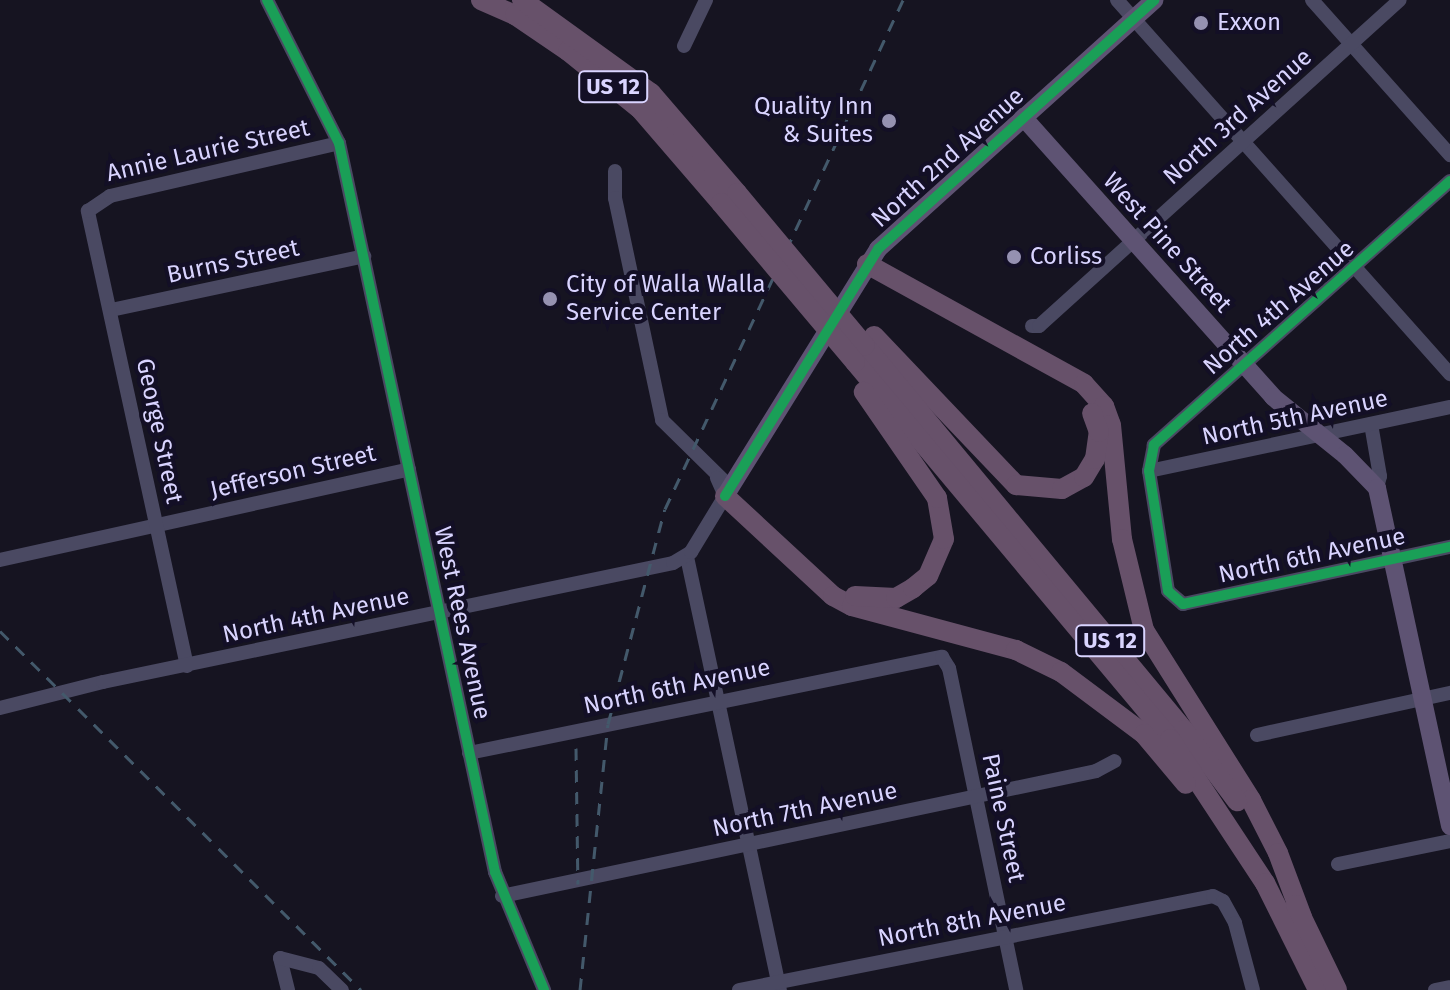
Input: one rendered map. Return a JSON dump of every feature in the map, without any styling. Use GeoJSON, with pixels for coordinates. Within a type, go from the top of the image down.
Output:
{"type":"FeatureCollection","features":[{"type":"Feature","properties":{"kind":"highway","name":"US 12"},"geometry":{"type":"LineString","coordinates":[[481,0],[515,15],[568,51],[640,109],[729,198],[860,353],[1170,739],[1296,921],[1315,960],[1337,990]]}},
{"type":"Feature","properties":{"kind":"highway","name":"US 12"},"geometry":{"type":"LineString","coordinates":[[522,0],[651,93],[793,289],[860,353]]}},
{"type":"Feature","properties":{"kind":"highway"},"geometry":{"type":"LineString","coordinates":[[860,353],[1016,485],[1062,489],[1084,477],[1095,459],[1099,432],[1091,410],[1069,388],[863,270]]}},
{"type":"Feature","properties":{"kind":"highway"},"geometry":{"type":"LineString","coordinates":[[863,270],[1084,384],[1104,406],[1124,552],[1144,630],[1251,800],[1278,853],[1296,921]]}},
{"type":"Feature","properties":{"kind":"highway"},"geometry":{"type":"LineString","coordinates":[[725,486],[833,583],[854,595],[896,598],[928,576],[944,539],[937,498],[860,353]]}},
{"type":"Feature","properties":{"kind":"highway"},"geometry":{"type":"LineString","coordinates":[[725,486],[833,596],[852,606],[1016,650],[1107,702],[1169,763],[1259,893],[1296,921]]}},
{"type":"Feature","properties":{"kind":"highway","name":"US 12"},"geometry":{"type":"LineString","coordinates":[[1315,960],[1318,990]]}},
{"type":"Feature","properties":{"kind":"main road","name":"North 2nd Avenue"},"geometry":{"type":"LineString","coordinates":[[725,486],[863,270],[896,230],[1155,0]]}},
{"type":"Feature","properties":{"kind":"main road","name":"West Pine Street"},"geometry":{"type":"LineString","coordinates":[[1023,117],[1244,365],[1377,488]]}},
{"type":"Feature","properties":{"kind":"main road"},"geometry":{"type":"LineString","coordinates":[[1377,488],[1450,826]]}},
{"type":"Feature","properties":{"kind":"street","name":"West Rees Avenue"},"geometry":{"type":"LineString","coordinates":[[267,0],[339,143],[502,896],[544,990]]}},
{"type":"Feature","properties":{"kind":"street"},"geometry":{"type":"LineString","coordinates":[[684,46],[706,0]]}},
{"type":"Feature","properties":{"kind":"street"},"geometry":{"type":"LineString","coordinates":[[1117,0],[1450,374]]}},
{"type":"Feature","properties":{"kind":"street"},"geometry":{"type":"LineString","coordinates":[[1312,0],[1450,155]]}},
{"type":"Feature","properties":{"kind":"street","name":"North 3rd Avenue"},"geometry":{"type":"LineString","coordinates":[[1032,326],[1039,326],[1400,0]]}},
{"type":"Feature","properties":{"kind":"street","name":"Annie Laurie Street"},"geometry":{"type":"LineString","coordinates":[[90,207],[110,196],[339,143]]}},
{"type":"Feature","properties":{"kind":"street"},"geometry":{"type":"LineString","coordinates":[[615,171],[615,198],[662,420],[725,486]]}},
{"type":"Feature","properties":{"kind":"street","name":"North 4th Avenue"},"geometry":{"type":"LineString","coordinates":[[1149,471],[1154,445],[1450,181]]}},
{"type":"Feature","properties":{"kind":"street","name":"George Street"},"geometry":{"type":"LineString","coordinates":[[90,207],[88,221],[111,310],[187,666]]}},
{"type":"Feature","properties":{"kind":"street","name":"Burns Street"},"geometry":{"type":"LineString","coordinates":[[111,310],[364,256]]}},
{"type":"Feature","properties":{"kind":"street","name":"North 5th Avenue"},"geometry":{"type":"LineString","coordinates":[[1149,471],[1450,407]]}},
{"type":"Feature","properties":{"kind":"street"},"geometry":{"type":"LineString","coordinates":[[1371,424],[1380,476],[1377,488]]}},
{"type":"Feature","properties":{"kind":"street","name":"Jefferson Street"},"geometry":{"type":"LineString","coordinates":[[0,560],[409,469]]}},
{"type":"Feature","properties":{"kind":"street","name":"North 6th Avenue"},"geometry":{"type":"LineString","coordinates":[[1149,471],[1168,591],[1183,604],[1450,547]]}},
{"type":"Feature","properties":{"kind":"street","name":"North 2nd Avenue"},"geometry":{"type":"LineString","coordinates":[[687,557],[725,486]]}},
{"type":"Feature","properties":{"kind":"street"},"geometry":{"type":"LineString","coordinates":[[687,557],[779,986]]}},
{"type":"Feature","properties":{"kind":"street","name":"North 4th Avenue"},"geometry":{"type":"LineString","coordinates":[[0,708],[687,557]]}},
{"type":"Feature","properties":{"kind":"street","name":"North 6th Avenue"},"geometry":{"type":"LineString","coordinates":[[469,753],[942,657]]}},
{"type":"Feature","properties":{"kind":"street","name":"Paine Street"},"geometry":{"type":"LineString","coordinates":[[942,657],[949,668],[1016,990]]}},
{"type":"Feature","properties":{"kind":"street"},"geometry":{"type":"LineString","coordinates":[[1257,735],[1450,693]]}},
{"type":"Feature","properties":{"kind":"street","name":"North 7th Avenue"},"geometry":{"type":"LineString","coordinates":[[502,896],[1096,771],[1115,761]]}},
{"type":"Feature","properties":{"kind":"street"},"geometry":{"type":"LineString","coordinates":[[1338,864],[1450,841]]}},
{"type":"Feature","properties":{"kind":"street","name":"North 8th Avenue"},"geometry":{"type":"LineString","coordinates":[[739,990],[779,986],[1005,936],[1213,896],[1223,901],[1235,923],[1253,990]]}},
{"type":"Feature","properties":{"kind":"street"},"geometry":{"type":"LineString","coordinates":[[288,990],[280,958],[319,968],[342,990]]}},
{"type":"Feature","properties":{"kind":"street"},"geometry":{"type":"LineString","coordinates":[[1435,990],[1450,987]]}},
{"type":"Feature","properties":{"kind":"railway"},"geometry":{"type":"LineString","coordinates":[[580,990],[608,724],[665,509],[903,0]]}},
{"type":"Feature","properties":{"kind":"railway"},"geometry":{"type":"LineString","coordinates":[[0,631],[361,990]]}},
{"type":"Feature","properties":{"kind":"railway"},"geometry":{"type":"LineString","coordinates":[[576,748],[578,884]]}},
{"type":"Feature","properties":{"kind":"cycle path"},"geometry":{"type":"LineString","coordinates":[[267,0],[339,143],[495,872],[544,990]]}},
{"type":"Feature","properties":{"kind":"cycle path"},"geometry":{"type":"LineString","coordinates":[[725,496],[878,249],[1155,0]]}},
{"type":"Feature","properties":{"kind":"cycle path"},"geometry":{"type":"LineString","coordinates":[[1450,181],[1154,445],[1149,471],[1168,591],[1183,604],[1450,547]]}},
{"type":"Feature","properties":{"kind":"place","name":"Exxon"},"geometry":{"type":"Point","coordinates":[1201,23]}},
{"type":"Feature","properties":{"kind":"place","name":"Quality Inn & Suites"},"geometry":{"type":"Point","coordinates":[889,121]}},
{"type":"Feature","properties":{"kind":"place","name":"Corliss"},"geometry":{"type":"Point","coordinates":[1014,257]}},
{"type":"Feature","properties":{"kind":"place","name":"City of Walla Walla Service Center"},"geometry":{"type":"Point","coordinates":[550,299]}}]}
